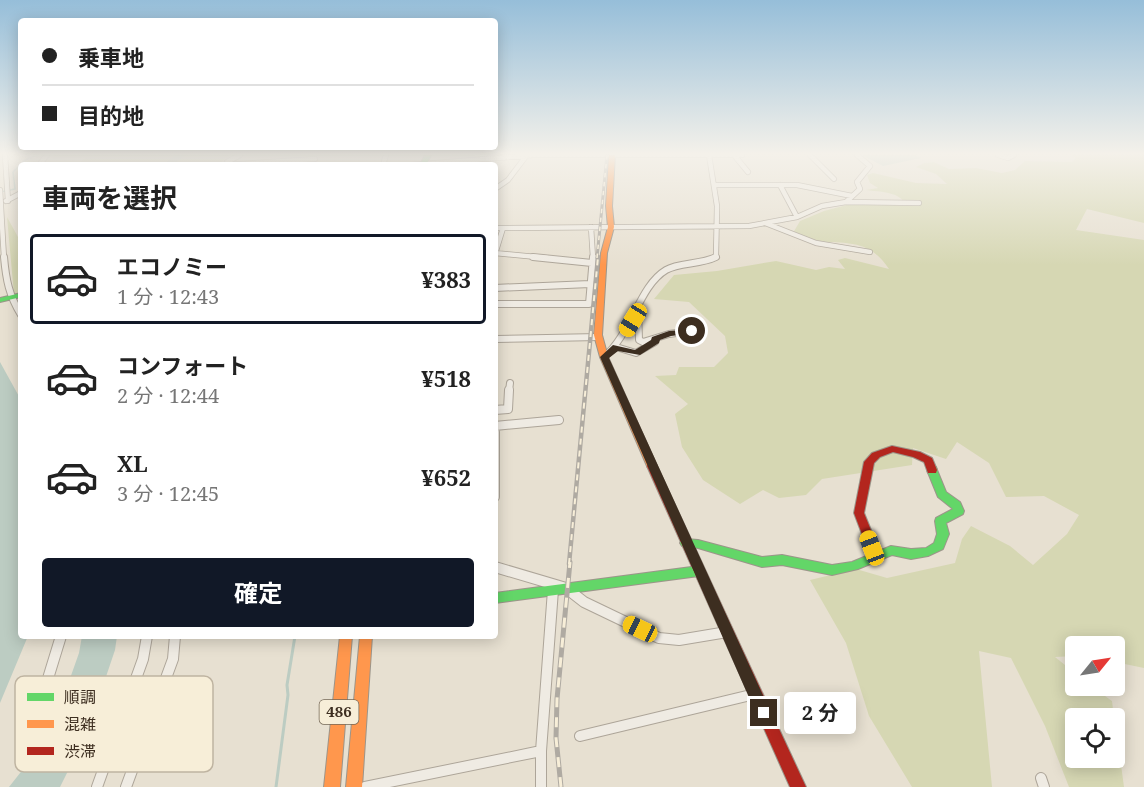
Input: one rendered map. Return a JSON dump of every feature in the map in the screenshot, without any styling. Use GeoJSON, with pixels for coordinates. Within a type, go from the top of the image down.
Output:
{"type":"FeatureCollection","features":[{"type":"Feature","properties":{"kind":"main road"},"geometry":{"type":"LineString","coordinates":[[610,192],[611,227],[604,253],[599,337],[604,357],[798,787]]}},
{"type":"Feature","properties":{"kind":"main road"},"geometry":{"type":"LineString","coordinates":[[686,543],[698,544],[762,562],[782,560],[832,570],[854,566],[891,550],[911,554],[927,552],[939,546],[943,534],[940,521],[959,512],[956,505],[942,494],[928,460],[915,454],[892,449],[876,455],[870,462],[859,513],[872,548],[878,554]]}},
{"type":"Feature","properties":{"kind":"main road"},"geometry":{"type":"LineString","coordinates":[[498,598],[699,571]]}},
{"type":"Feature","properties":{"kind":"main road","name":"486"},"geometry":{"type":"LineString","coordinates":[[332,787],[346,639]]}},
{"type":"Feature","properties":{"kind":"main road","name":"486"},"geometry":{"type":"LineString","coordinates":[[354,787],[366,639]]}},
{"type":"Feature","properties":{"kind":"street"},"geometry":{"type":"LineString","coordinates":[[7,192],[8,201]]}},
{"type":"Feature","properties":{"kind":"street"},"geometry":{"type":"LineString","coordinates":[[604,357],[616,347],[638,309],[648,286],[666,270],[698,264],[716,257],[718,225],[716,192]]}},
{"type":"Feature","properties":{"kind":"street"},"geometry":{"type":"LineString","coordinates":[[784,192],[797,217]]}},
{"type":"Feature","properties":{"kind":"street"},"geometry":{"type":"LineString","coordinates":[[828,192],[852,196]]}},
{"type":"Feature","properties":{"kind":"street"},"geometry":{"type":"LineString","coordinates":[[846,202],[857,192]]}},
{"type":"Feature","properties":{"kind":"street"},"geometry":{"type":"LineString","coordinates":[[18,195],[1,202],[6,284],[18,310]]}},
{"type":"Feature","properties":{"kind":"street"},"geometry":{"type":"LineString","coordinates":[[498,228],[749,226],[797,217],[822,207],[859,200],[886,204],[919,203]]}},
{"type":"Feature","properties":{"kind":"street"},"geometry":{"type":"LineString","coordinates":[[765,223],[804,241],[826,247],[870,252]]}},
{"type":"Feature","properties":{"kind":"street"},"geometry":{"type":"LineString","coordinates":[[498,304],[589,304],[594,247],[591,227]]}},
{"type":"Feature","properties":{"kind":"street"},"geometry":{"type":"LineString","coordinates":[[498,244],[503,228]]}},
{"type":"Feature","properties":{"kind":"street"},"geometry":{"type":"LineString","coordinates":[[498,253],[592,263]]}},
{"type":"Feature","properties":{"kind":"street"},"geometry":{"type":"LineString","coordinates":[[498,288],[590,284]]}},
{"type":"Feature","properties":{"kind":"street"},"geometry":{"type":"LineString","coordinates":[[638,309],[639,340],[643,342],[669,333],[692,331]]}},
{"type":"Feature","properties":{"kind":"street"},"geometry":{"type":"LineString","coordinates":[[498,339],[599,337]]}},
{"type":"Feature","properties":{"kind":"street"},"geometry":{"type":"LineString","coordinates":[[616,347],[636,353],[656,339]]}},
{"type":"Feature","properties":{"kind":"street"},"geometry":{"type":"LineString","coordinates":[[498,410],[508,409],[510,383]]}},
{"type":"Feature","properties":{"kind":"street"},"geometry":{"type":"LineString","coordinates":[[498,426],[559,420]]}},
{"type":"Feature","properties":{"kind":"street"},"geometry":{"type":"LineString","coordinates":[[498,568],[566,588],[584,602],[659,638],[679,640],[727,632]]}},
{"type":"Feature","properties":{"kind":"street"},"geometry":{"type":"LineString","coordinates":[[541,787],[541,751],[553,590]]}},
{"type":"Feature","properties":{"kind":"street"},"geometry":{"type":"LineString","coordinates":[[48,676],[60,639]]}},
{"type":"Feature","properties":{"kind":"street"},"geometry":{"type":"LineString","coordinates":[[136,676],[146,639]]}},
{"type":"Feature","properties":{"kind":"street"},"geometry":{"type":"LineString","coordinates":[[167,676],[173,659],[175,639]]}},
{"type":"Feature","properties":{"kind":"street"},"geometry":{"type":"LineString","coordinates":[[580,736],[755,694]]}},
{"type":"Feature","properties":{"kind":"street"},"geometry":{"type":"LineString","coordinates":[[365,787],[541,751]]}},
{"type":"Feature","properties":{"kind":"street"},"geometry":{"type":"LineString","coordinates":[[97,787],[102,772]]}},
{"type":"Feature","properties":{"kind":"street"},"geometry":{"type":"LineString","coordinates":[[126,787],[132,772]]}},
{"type":"Feature","properties":{"kind":"green space"},"geometry":{"type":"Polygon","coordinates":[[[881,192],[1144,192],[1144,223],[1087,209],[1076,230],[1144,240],[1144,668],[1125,664],[1125,636],[1065,636],[1065,656],[1055,657],[1065,665],[1065,696],[1105,696],[1112,701],[1113,708],[1065,708],[1065,768],[1121,768],[1124,787],[1069,787],[1045,726],[1011,658],[979,651],[992,787],[912,787],[869,716],[846,643],[810,580],[856,569],[887,578],[955,563],[962,539],[971,526],[1010,546],[1033,565],[1067,534],[1079,515],[1044,496],[1006,497],[989,463],[957,442],[946,459],[913,448],[912,465],[822,479],[806,495],[779,498],[763,490],[740,504],[703,480],[682,447],[675,414],[688,404],[655,376],[676,375],[679,367],[714,367],[728,353],[725,336],[689,302],[654,299],[674,275],[717,271],[776,261],[816,270],[829,267],[845,269],[838,260],[845,258],[889,269],[877,255],[864,247],[848,243],[820,241],[793,233],[800,221],[824,211],[858,202],[906,206],[895,195],[881,192]]]}},
{"type":"Feature","properties":{"kind":"green space"},"geometry":{"type":"Polygon","coordinates":[[[7,217],[18,237],[18,293],[14,294],[7,217]]]}},
{"type":"Feature","properties":{"kind":"shaded area"},"geometry":{"type":"Polygon","coordinates":[[[0,362],[18,395],[18,639],[27,639],[0,703],[0,362]]]}},
{"type":"Feature","properties":{"kind":"shaded area"},"geometry":{"type":"Polygon","coordinates":[[[81,639],[117,639],[106,676],[71,676],[81,639]]]}},
{"type":"Feature","properties":{"kind":"shaded area"},"geometry":{"type":"Polygon","coordinates":[[[21,772],[68,772],[60,787],[9,787],[21,772]]]}},
{"type":"Feature","properties":{"kind":"waterway"},"geometry":{"type":"LineString","coordinates":[[276,787],[295,639]]}},
{"type":"Feature","properties":{"kind":"railway"},"geometry":{"type":"LineString","coordinates":[[597,258],[603,192]]}},
{"type":"Feature","properties":{"kind":"railway"},"geometry":{"type":"LineString","coordinates":[[569,564],[598,257]]}},
{"type":"Feature","properties":{"kind":"railway"},"geometry":{"type":"LineString","coordinates":[[561,787],[556,738],[557,699],[570,562]]}},
{"type":"Feature","properties":{"kind":"traffic: fast"},"geometry":{"type":"LineString","coordinates":[[0,300],[18,296]]}},
{"type":"Feature","properties":{"kind":"traffic: fast"},"geometry":{"type":"LineString","coordinates":[[686,543],[698,544],[762,562],[782,560],[832,570],[854,566],[891,550],[911,554],[928,552],[939,546],[943,534],[940,521],[959,511],[956,505],[942,494],[932,470]]}},
{"type":"Feature","properties":{"kind":"traffic: fast"},"geometry":{"type":"LineString","coordinates":[[498,598],[699,571]]}},
{"type":"Feature","properties":{"kind":"traffic: slow"},"geometry":{"type":"LineString","coordinates":[[610,192],[611,227],[604,253],[598,335],[604,357],[652,466]]}},
{"type":"Feature","properties":{"kind":"traffic: slow"},"geometry":{"type":"LineString","coordinates":[[332,787],[346,639]]}},
{"type":"Feature","properties":{"kind":"traffic: slow"},"geometry":{"type":"LineString","coordinates":[[354,787],[366,639]]}},
{"type":"Feature","properties":{"kind":"traffic: jam"},"geometry":{"type":"LineString","coordinates":[[878,554],[872,547],[859,513],[869,462],[876,455],[892,449],[916,454],[928,460],[932,470]]}},
{"type":"Feature","properties":{"kind":"traffic: jam"},"geometry":{"type":"LineString","coordinates":[[652,466],[798,787]]}},
{"type":"Feature","properties":{"kind":"route"},"geometry":{"type":"LineString","coordinates":[[692,331],[669,333],[636,353],[616,347],[604,357],[764,713]]}}]}
